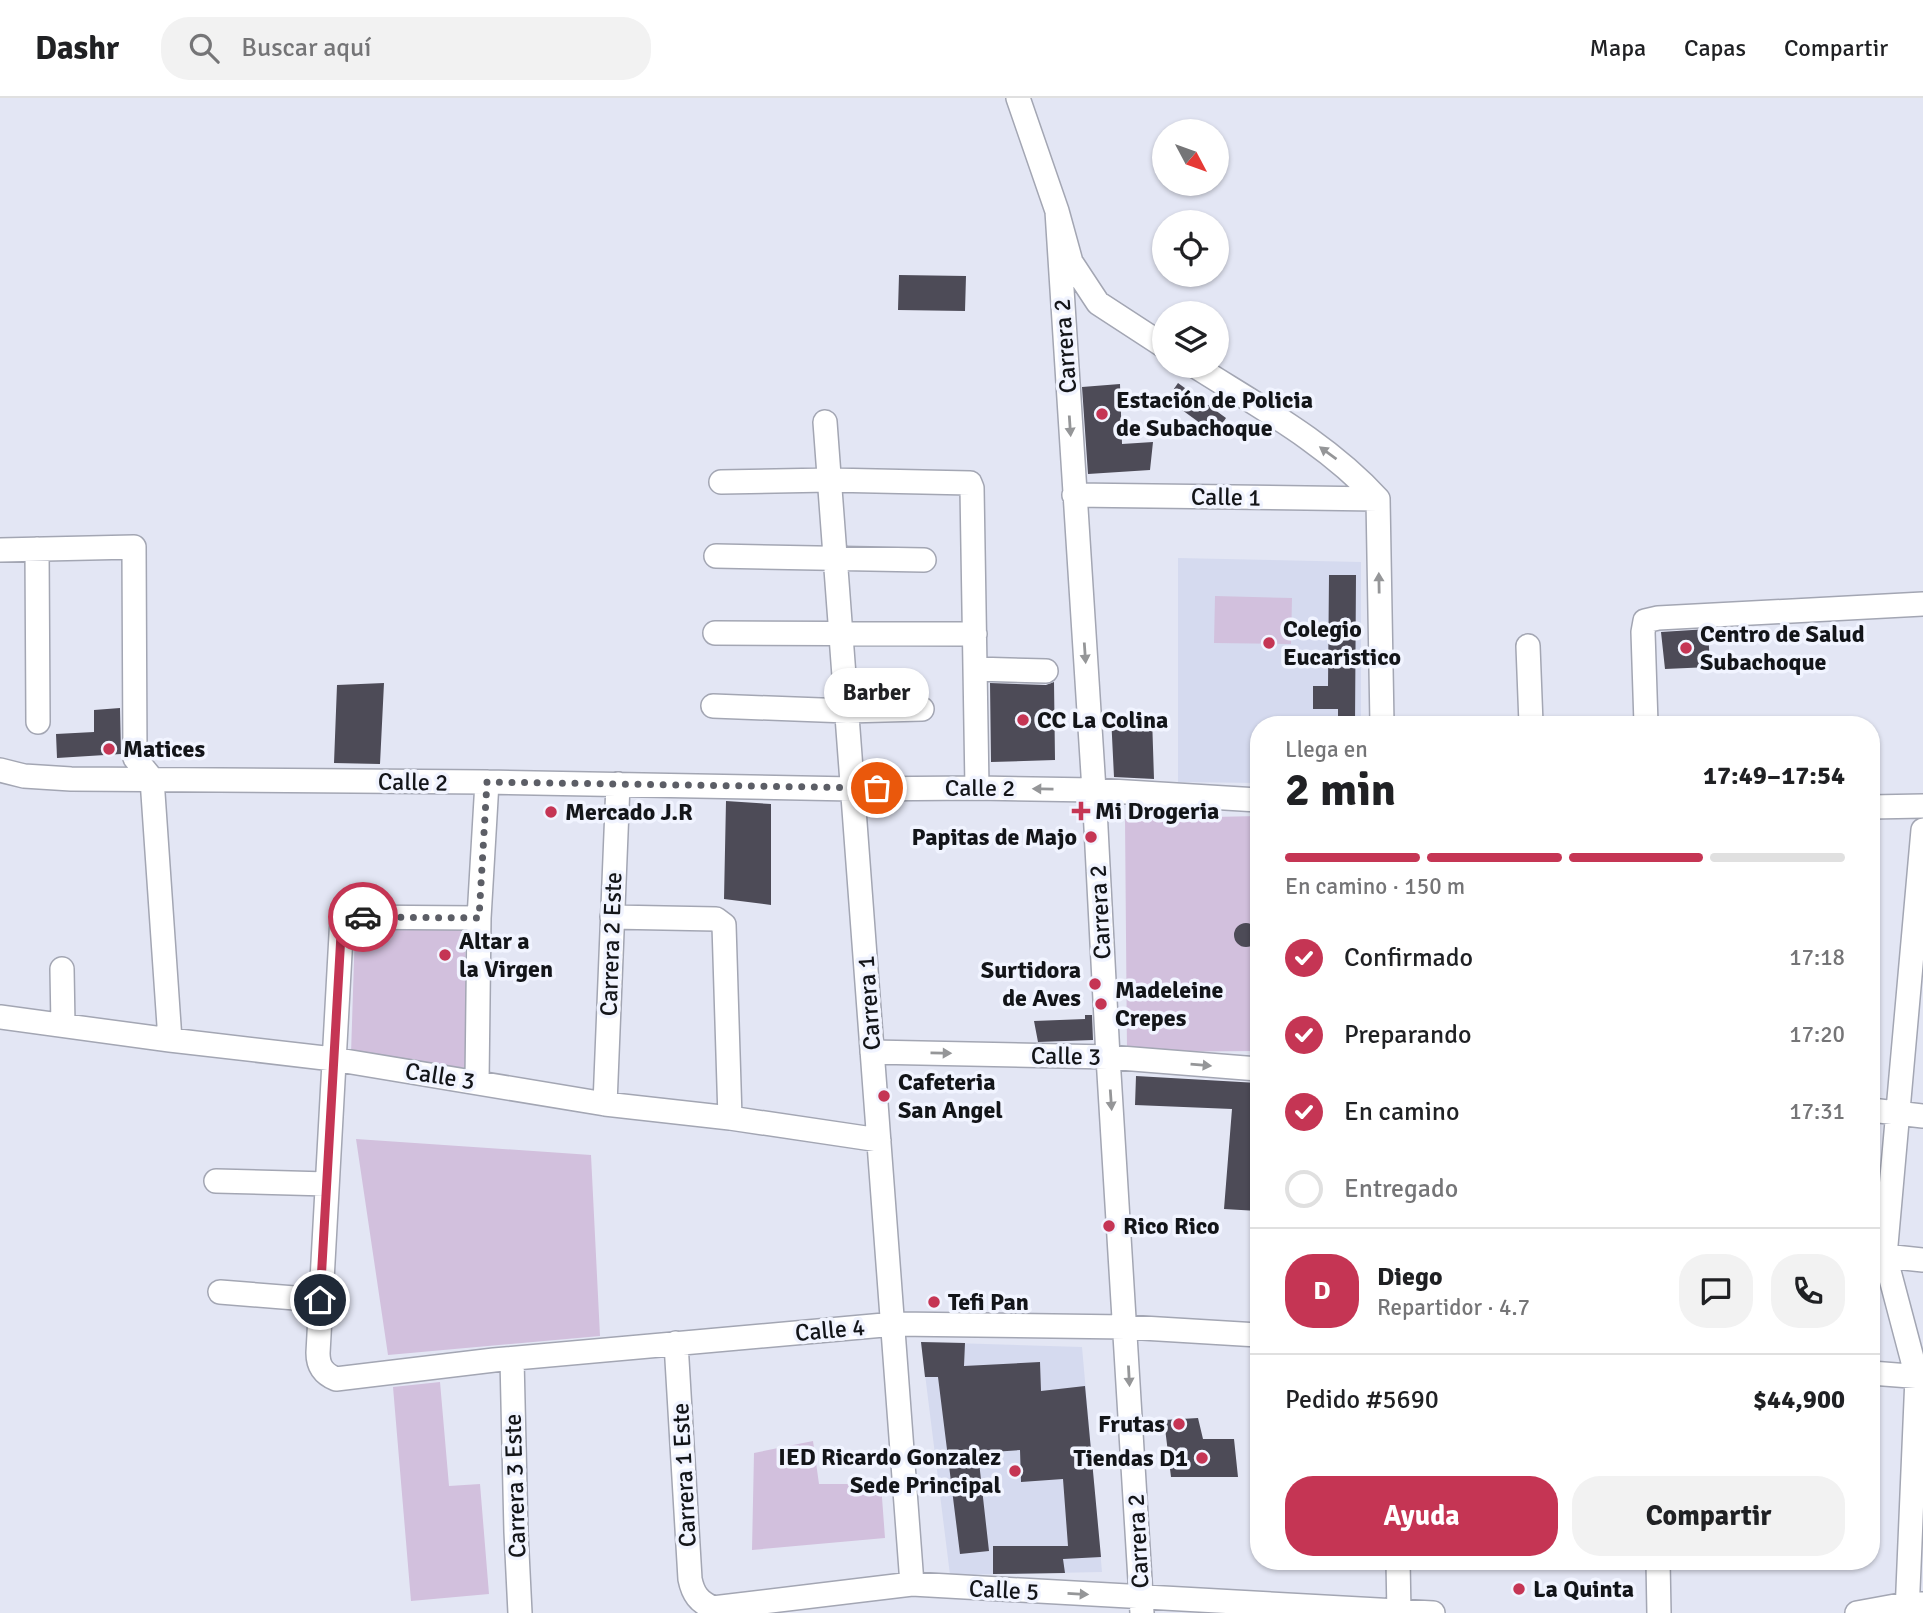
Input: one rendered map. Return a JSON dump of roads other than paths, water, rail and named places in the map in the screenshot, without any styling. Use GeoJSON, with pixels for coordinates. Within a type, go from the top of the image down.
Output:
{"type":"FeatureCollection","features":[{"type":"Feature","properties":{"kind":"street"},"geometry":{"type":"LineString","coordinates":[[1018,98],[1071,262],[1098,303],[1152,338]]}},
{"type":"Feature","properties":{"kind":"street","name":"Carrera 2"},"geometry":{"type":"LineString","coordinates":[[1056,211],[1094,790],[1142,1605]]}},
{"type":"Feature","properties":{"kind":"street"},"geometry":{"type":"LineString","coordinates":[[1062,306],[1082,301],[1098,303]]}},
{"type":"Feature","properties":{"kind":"street"},"geometry":{"type":"LineString","coordinates":[[1214,378],[1308,439],[1360,479],[1378,499],[1382,716]]}},
{"type":"Feature","properties":{"kind":"street","name":"Carrera 1"},"geometry":{"type":"LineString","coordinates":[[825,422],[895,1324],[912,1584]]}},
{"type":"Feature","properties":{"kind":"street"},"geometry":{"type":"LineString","coordinates":[[721,482],[829,480],[970,483],[976,788]]}},
{"type":"Feature","properties":{"kind":"street","name":"Calle 1"},"geometry":{"type":"LineString","coordinates":[[1074,495],[1378,499]]}},
{"type":"Feature","properties":{"kind":"street"},"geometry":{"type":"LineString","coordinates":[[0,550],[134,547],[135,758],[152,779],[170,1040]]}},
{"type":"Feature","properties":{"kind":"street"},"geometry":{"type":"LineString","coordinates":[[37,549],[38,722]]}},
{"type":"Feature","properties":{"kind":"street"},"geometry":{"type":"LineString","coordinates":[[716,556],[924,560]]}},
{"type":"Feature","properties":{"kind":"street"},"geometry":{"type":"LineString","coordinates":[[1646,716],[1645,621],[1658,618],[1923,604]]}},
{"type":"Feature","properties":{"kind":"street"},"geometry":{"type":"LineString","coordinates":[[715,633],[975,634]]}},
{"type":"Feature","properties":{"kind":"street"},"geometry":{"type":"LineString","coordinates":[[1528,646],[1531,716]]}},
{"type":"Feature","properties":{"kind":"street"},"geometry":{"type":"LineString","coordinates":[[975,669],[1046,671]]}},
{"type":"Feature","properties":{"kind":"street"},"geometry":{"type":"LineString","coordinates":[[713,706],[922,709]]}},
{"type":"Feature","properties":{"kind":"street","name":"Calle 2"},"geometry":{"type":"LineString","coordinates":[[0,770],[24,776],[71,779],[1094,790],[1250,800]]}},
{"type":"Feature","properties":{"kind":"street"},"geometry":{"type":"LineString","coordinates":[[477,1082],[479,918],[487,782]]}},
{"type":"Feature","properties":{"kind":"street","name":"Carrera 2 Este"},"geometry":{"type":"LineString","coordinates":[[605,1104],[618,784]]}},
{"type":"Feature","properties":{"kind":"street"},"geometry":{"type":"LineString","coordinates":[[1880,807],[1923,806]]}},
{"type":"Feature","properties":{"kind":"street"},"geometry":{"type":"LineString","coordinates":[[1857,1613],[1915,1604],[1920,1377],[1885,1256],[1923,830]]}},
{"type":"Feature","properties":{"kind":"street","name":"Calle 4"},"geometry":{"type":"LineString","coordinates":[[479,918],[342,917],[320,1300],[318,1361],[325,1374],[336,1379],[512,1359],[895,1324],[1126,1326],[1250,1334]]}},
{"type":"Feature","properties":{"kind":"street"},"geometry":{"type":"LineString","coordinates":[[612,917],[716,919],[724,925],[730,1118]]}},
{"type":"Feature","properties":{"kind":"street"},"geometry":{"type":"LineString","coordinates":[[62,970],[63,1026]]}},
{"type":"Feature","properties":{"kind":"street","name":"Calle 3"},"geometry":{"type":"LineString","coordinates":[[0,1017],[334,1059],[605,1104],[730,1118],[879,1140]]}},
{"type":"Feature","properties":{"kind":"street","name":"Calle 3"},"geometry":{"type":"LineString","coordinates":[[873,1052],[1108,1057],[1250,1068]]}},
{"type":"Feature","properties":{"kind":"street"},"geometry":{"type":"LineString","coordinates":[[1880,1111],[1923,1116]]}},
{"type":"Feature","properties":{"kind":"street"},"geometry":{"type":"LineString","coordinates":[[216,1181],[327,1184]]}},
{"type":"Feature","properties":{"kind":"street"},"geometry":{"type":"LineString","coordinates":[[1885,1256],[1923,1260]]}},
{"type":"Feature","properties":{"kind":"street"},"geometry":{"type":"LineString","coordinates":[[220,1292],[320,1300]]}},
{"type":"Feature","properties":{"kind":"street","name":"Carrera 1 Este"},"geometry":{"type":"LineString","coordinates":[[676,1343],[690,1580],[702,1608]]}},
{"type":"Feature","properties":{"kind":"street","name":"Carrera 3 Este"},"geometry":{"type":"LineString","coordinates":[[512,1359],[515,1522],[520,1613]]}},
{"type":"Feature","properties":{"kind":"street"},"geometry":{"type":"LineString","coordinates":[[1880,1374],[1920,1377]]}},
{"type":"Feature","properties":{"kind":"street"},"geometry":{"type":"LineString","coordinates":[[1398,1570],[1399,1612]]}},
{"type":"Feature","properties":{"kind":"street"},"geometry":{"type":"LineString","coordinates":[[1658,1570],[1659,1613]]}},
{"type":"Feature","properties":{"kind":"street","name":"Calle 5"},"geometry":{"type":"LineString","coordinates":[[702,1608],[825,1605],[912,1584],[1142,1605],[1433,1613]]}},
{"type":"Feature","properties":{"kind":"place","name":"Estación de Policia de Subachoque"},"geometry":{"type":"Point","coordinates":[1102,414]}},
{"type":"Feature","properties":{"kind":"place","name":"Colegio Eucaristico"},"geometry":{"type":"Point","coordinates":[1269,643]}},
{"type":"Feature","properties":{"kind":"place","name":"Centro de Salud Subachoque"},"geometry":{"type":"Point","coordinates":[1686,648]}},
{"type":"Feature","properties":{"kind":"place","name":"CC La Colina"},"geometry":{"type":"Point","coordinates":[1023,720]}},
{"type":"Feature","properties":{"kind":"place","name":"Matices"},"geometry":{"type":"Point","coordinates":[109,749]}},
{"type":"Feature","properties":{"kind":"place","name":"Barber"},"geometry":{"type":"Point","coordinates":[877,788]}},
{"type":"Feature","properties":{"kind":"place","name":"Mi Drogeria"},"geometry":{"type":"Point","coordinates":[1081,811]}},
{"type":"Feature","properties":{"kind":"place","name":"Mercado J.R"},"geometry":{"type":"Point","coordinates":[551,812]}},
{"type":"Feature","properties":{"kind":"place","name":"Papitas de Majo"},"geometry":{"type":"Point","coordinates":[1091,837]}},
{"type":"Feature","properties":{"kind":"place","name":"Altar a la Virgen"},"geometry":{"type":"Point","coordinates":[445,955]}},
{"type":"Feature","properties":{"kind":"place","name":"Surtidora de Aves"},"geometry":{"type":"Point","coordinates":[1095,984]}},
{"type":"Feature","properties":{"kind":"place","name":"Madeleine Crepes"},"geometry":{"type":"Point","coordinates":[1101,1004]}},
{"type":"Feature","properties":{"kind":"place","name":"Cafeteria San Angel"},"geometry":{"type":"Point","coordinates":[884,1096]}},
{"type":"Feature","properties":{"kind":"place","name":"Rico Rico"},"geometry":{"type":"Point","coordinates":[1109,1226]}},
{"type":"Feature","properties":{"kind":"place","name":"Tefi Pan"},"geometry":{"type":"Point","coordinates":[934,1302]}},
{"type":"Feature","properties":{"kind":"place","name":"Frutas"},"geometry":{"type":"Point","coordinates":[1179,1424]}},
{"type":"Feature","properties":{"kind":"place","name":"Tiendas D1"},"geometry":{"type":"Point","coordinates":[1202,1458]}},
{"type":"Feature","properties":{"kind":"place","name":"IED Ricardo Gonzalez Sede Principal"},"geometry":{"type":"Point","coordinates":[1015,1471]}},
{"type":"Feature","properties":{"kind":"place","name":"La Quinta"},"geometry":{"type":"Point","coordinates":[1519,1589]}}]}
